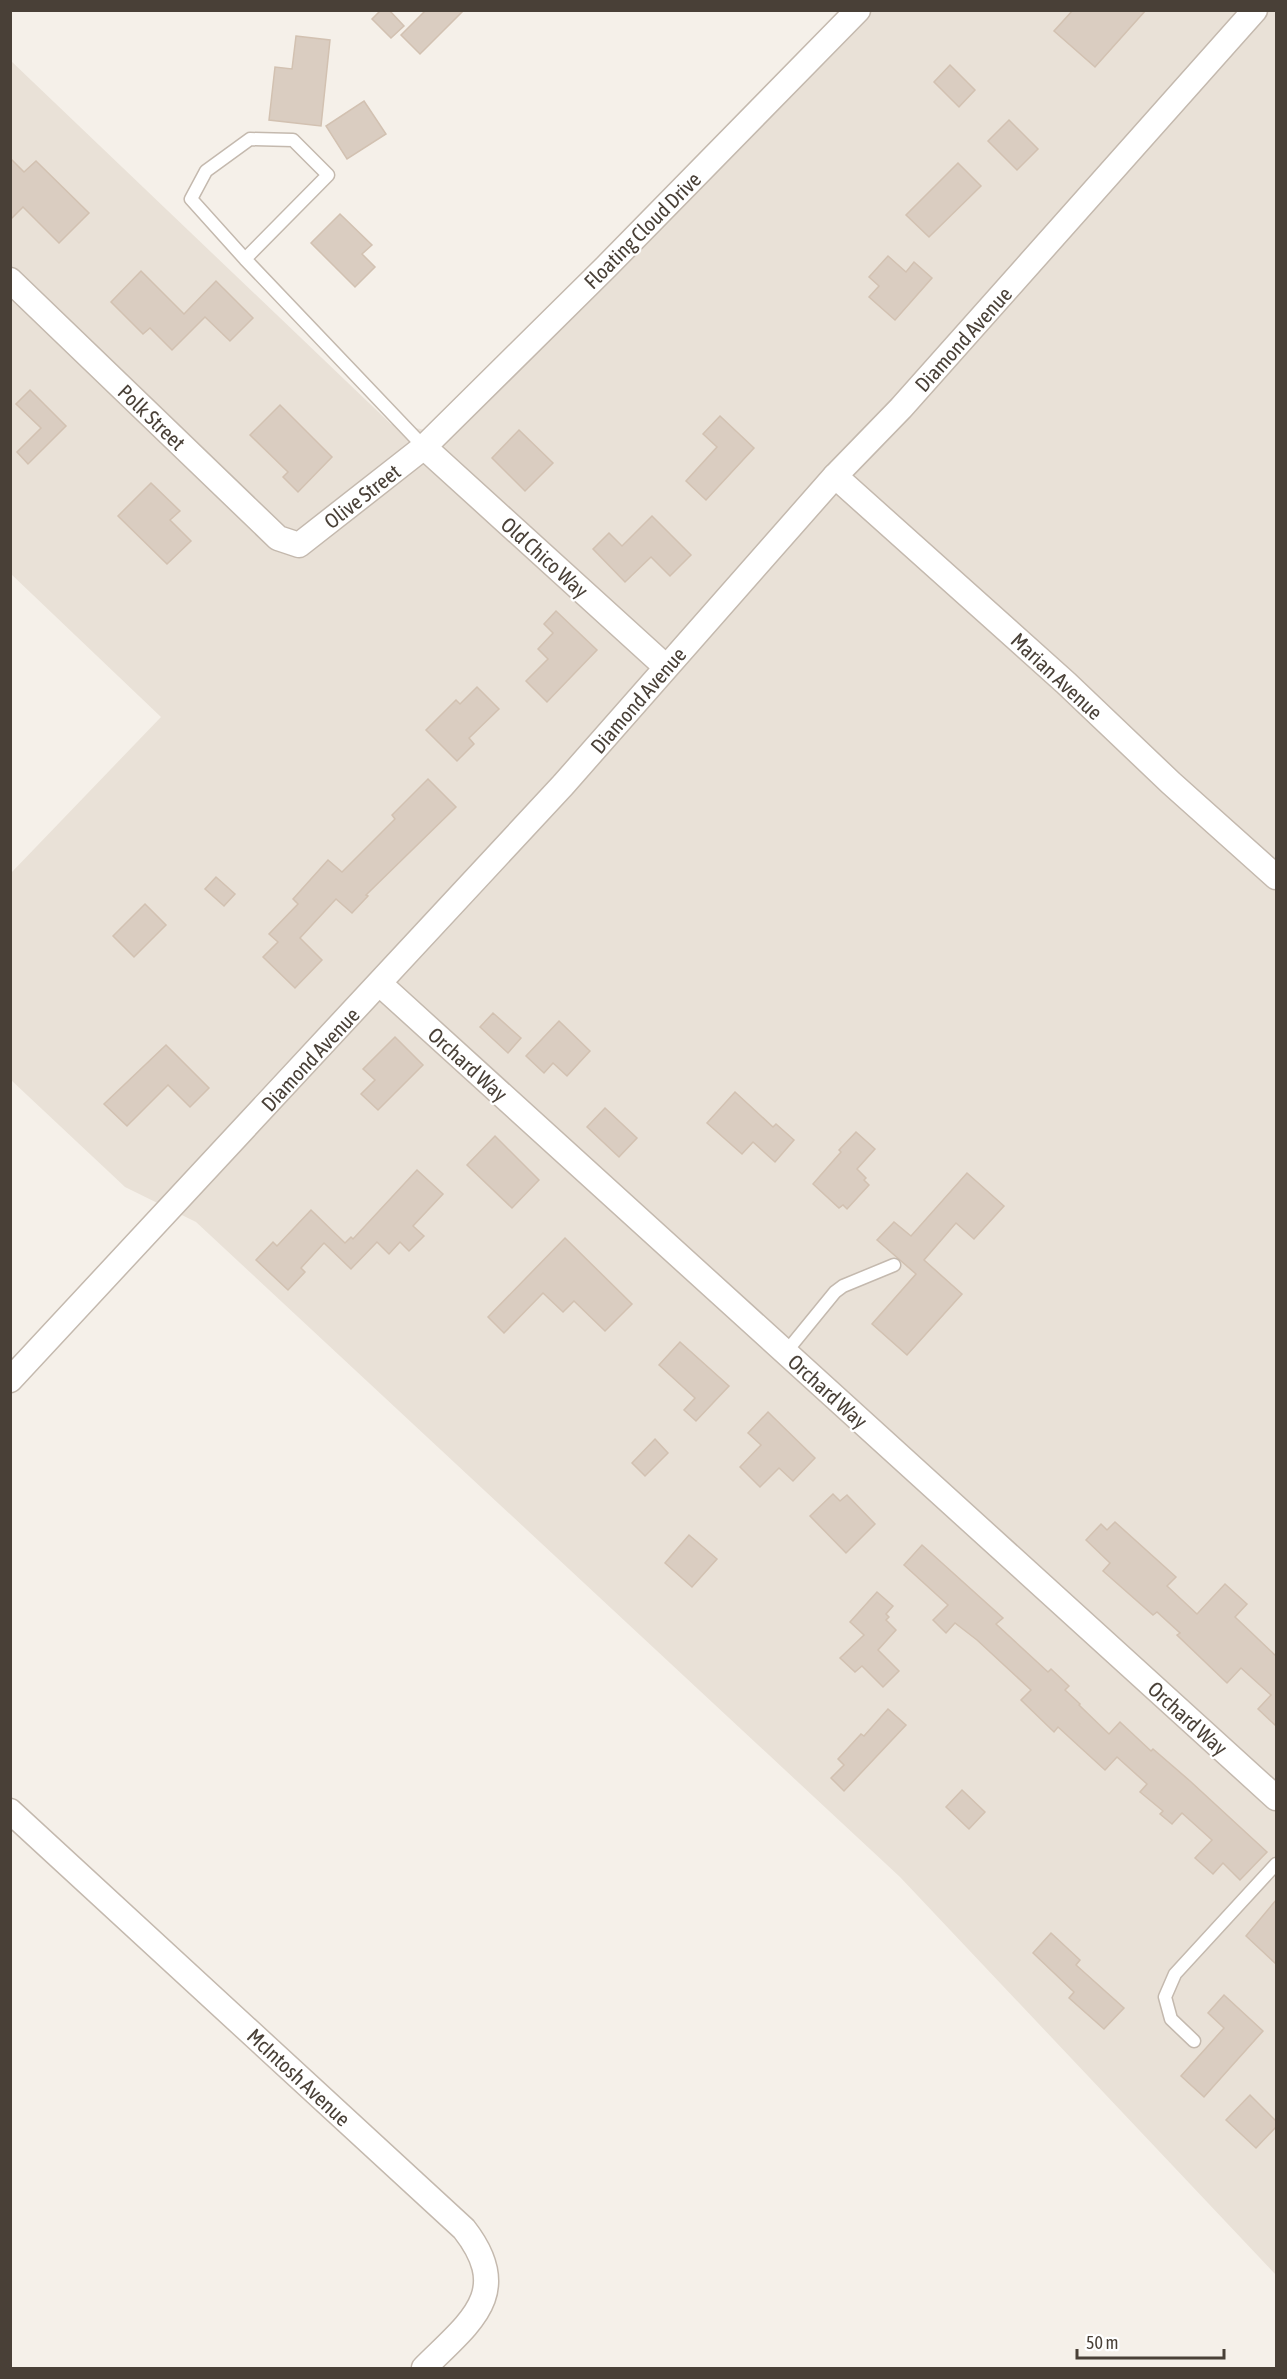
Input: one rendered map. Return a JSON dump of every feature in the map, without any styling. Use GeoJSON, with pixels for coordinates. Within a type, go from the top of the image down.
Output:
{"type":"FeatureCollection","features":[{"type":"Feature","properties":{"kind":"street","name":"Floating Cloud Drive"},"geometry":{"type":"LineString","coordinates":[[424,447],[599,274],[858,10]]}},
{"type":"Feature","properties":{"kind":"street","name":"Diamond Avenue"},"geometry":{"type":"LineString","coordinates":[[10,1380],[563,785],[836,476],[901,408],[1255,10]]}},
{"type":"Feature","properties":{"kind":"street","name":"Polk Street"},"geometry":{"type":"LineString","coordinates":[[10,280],[278,538],[299,545]]}},
{"type":"Feature","properties":{"kind":"street","name":"Olive Street"},"geometry":{"type":"LineString","coordinates":[[299,545],[424,447]]}},
{"type":"Feature","properties":{"kind":"street","name":"Old Chico Way"},"geometry":{"type":"LineString","coordinates":[[424,447],[666,668]]}},
{"type":"Feature","properties":{"kind":"street","name":"Marian Avenue"},"geometry":{"type":"LineString","coordinates":[[836,476],[1066,683],[1171,783],[1276,877]]}},
{"type":"Feature","properties":{"kind":"street","name":"Orchard Way"},"geometry":{"type":"LineString","coordinates":[[380,984],[1276,1798]]}},
{"type":"Feature","properties":{"kind":"street","name":"McIntosh Avenue"},"geometry":{"type":"LineString","coordinates":[[10,1811],[464,2229],[477,2247],[485,2267],[488,2283],[483,2301],[470,2319],[424,2368]]}},
{"type":"Feature","properties":{"kind":"lane"},"geometry":{"type":"LineString","coordinates":[[246,259],[328,175],[293,140],[250,139],[206,171],[190,200],[424,447]]}},
{"type":"Feature","properties":{"kind":"lane"},"geometry":{"type":"LineString","coordinates":[[786,1352],[835,1292],[843,1286],[894,1265]]}},
{"type":"Feature","properties":{"kind":"lane"},"geometry":{"type":"LineString","coordinates":[[1194,2041],[1171,2019],[1165,1997],[1175,1974],[1276,1864]]}},
{"type":"Feature","properties":{"kind":"shaded area"},"geometry":{"type":"Polygon","coordinates":[[[868,11],[1276,11],[1276,2275],[900,1877],[196,1222],[125,1187],[11,1080],[11,873],[161,717],[11,574],[10,60],[391,424],[450,434],[868,11]]]}},
{"type":"Feature","properties":{"kind":"building"},"geometry":{"type":"Polygon","coordinates":[[[381,10],[389,10],[404,26],[391,38],[372,19],[381,10]]]}},
{"type":"Feature","properties":{"kind":"building"},"geometry":{"type":"Polygon","coordinates":[[[426,10],[464,10],[420,54],[401,35],[426,10]]]}},
{"type":"Feature","properties":{"kind":"building"},"geometry":{"type":"Polygon","coordinates":[[[1073,10],[1146,10],[1095,67],[1054,31],[1073,10]]]}},
{"type":"Feature","properties":{"kind":"building"},"geometry":{"type":"Polygon","coordinates":[[[296,36],[330,40],[321,126],[269,120],[275,67],[292,69],[296,36]]]}},
{"type":"Feature","properties":{"kind":"building"},"geometry":{"type":"Polygon","coordinates":[[[950,65],[975,90],[959,107],[934,82],[950,65]]]}},
{"type":"Feature","properties":{"kind":"building"},"geometry":{"type":"Polygon","coordinates":[[[364,101],[386,134],[347,159],[326,126],[364,101]]]}},
{"type":"Feature","properties":{"kind":"building"},"geometry":{"type":"Polygon","coordinates":[[[1009,120],[1038,149],[1017,170],[988,141],[1009,120]]]}},
{"type":"Feature","properties":{"kind":"building"},"geometry":{"type":"Polygon","coordinates":[[[10,158],[24,172],[36,161],[89,213],[59,243],[23,207],[10,220],[10,158]]]}},
{"type":"Feature","properties":{"kind":"building"},"geometry":{"type":"Polygon","coordinates":[[[958,163],[981,186],[929,237],[906,215],[958,163]]]}},
{"type":"Feature","properties":{"kind":"building"},"geometry":{"type":"Polygon","coordinates":[[[340,214],[372,245],[362,254],[375,267],[355,287],[311,243],[340,214]]]}},
{"type":"Feature","properties":{"kind":"building"},"geometry":{"type":"Polygon","coordinates":[[[888,256],[906,272],[914,262],[932,278],[895,320],[869,297],[879,286],[869,277],[888,256]]]}},
{"type":"Feature","properties":{"kind":"building"},"geometry":{"type":"Polygon","coordinates":[[[141,271],[184,314],[216,281],[253,318],[230,341],[205,317],[172,350],[150,328],[143,334],[111,302],[141,271]]]}},
{"type":"Feature","properties":{"kind":"building"},"geometry":{"type":"Polygon","coordinates":[[[30,390],[66,426],[28,464],[17,452],[41,428],[16,404],[30,390]]]}},
{"type":"Feature","properties":{"kind":"building"},"geometry":{"type":"Polygon","coordinates":[[[280,405],[332,457],[298,492],[283,477],[288,472],[250,435],[280,405]]]}},
{"type":"Feature","properties":{"kind":"building"},"geometry":{"type":"Polygon","coordinates":[[[720,416],[754,448],[706,500],[686,481],[717,447],[703,434],[720,416]]]}},
{"type":"Feature","properties":{"kind":"building"},"geometry":{"type":"Polygon","coordinates":[[[519,430],[553,463],[525,491],[492,458],[519,430]]]}},
{"type":"Feature","properties":{"kind":"building"},"geometry":{"type":"Polygon","coordinates":[[[151,483],[180,511],[170,520],[191,541],[167,564],[118,516],[151,483]]]}},
{"type":"Feature","properties":{"kind":"building"},"geometry":{"type":"Polygon","coordinates":[[[652,516],[691,555],[670,576],[651,557],[625,582],[593,549],[609,533],[622,546],[652,516]]]}},
{"type":"Feature","properties":{"kind":"building"},"geometry":{"type":"Polygon","coordinates":[[[556,611],[597,650],[547,702],[526,681],[548,659],[538,649],[553,633],[544,624],[556,611]]]}},
{"type":"Feature","properties":{"kind":"building"},"geometry":{"type":"Polygon","coordinates":[[[477,687],[499,709],[469,738],[474,744],[457,761],[426,730],[456,700],[460,704],[477,687]]]}},
{"type":"Feature","properties":{"kind":"building"},"geometry":{"type":"Polygon","coordinates":[[[428,779],[456,807],[366,895],[368,896],[352,913],[336,899],[300,938],[322,960],[295,988],[263,957],[278,942],[269,934],[298,904],[293,899],[328,860],[342,872],[395,819],[392,815],[428,779]]]}},
{"type":"Feature","properties":{"kind":"building"},"geometry":{"type":"Polygon","coordinates":[[[216,877],[235,894],[224,906],[205,889],[216,877]]]}},
{"type":"Feature","properties":{"kind":"building"},"geometry":{"type":"Polygon","coordinates":[[[145,904],[166,925],[134,957],[113,936],[145,904]]]}},
{"type":"Feature","properties":{"kind":"building"},"geometry":{"type":"Polygon","coordinates":[[[493,1013],[521,1038],[508,1053],[480,1027],[493,1013]]]}},
{"type":"Feature","properties":{"kind":"building"},"geometry":{"type":"Polygon","coordinates":[[[559,1021],[590,1051],[567,1076],[553,1063],[544,1073],[526,1056],[559,1021]]]}},
{"type":"Feature","properties":{"kind":"building"},"geometry":{"type":"Polygon","coordinates":[[[395,1037],[423,1065],[378,1110],[361,1094],[375,1080],[363,1069],[395,1037]]]}},
{"type":"Feature","properties":{"kind":"building"},"geometry":{"type":"Polygon","coordinates":[[[166,1045],[209,1088],[190,1107],[168,1085],[127,1126],[104,1104],[166,1045]]]}},
{"type":"Feature","properties":{"kind":"building"},"geometry":{"type":"Polygon","coordinates":[[[735,1092],[773,1127],[776,1124],[794,1140],[775,1162],[753,1142],[742,1154],[707,1123],[735,1092]]]}},
{"type":"Feature","properties":{"kind":"building"},"geometry":{"type":"Polygon","coordinates":[[[605,1108],[637,1138],[619,1157],[587,1127],[605,1108]]]}},
{"type":"Feature","properties":{"kind":"building"},"geometry":{"type":"Polygon","coordinates":[[[856,1132],[875,1149],[857,1169],[869,1185],[847,1209],[843,1205],[839,1208],[813,1184],[856,1132]]]}},
{"type":"Feature","properties":{"kind":"building"},"geometry":{"type":"Polygon","coordinates":[[[495,1136],[539,1180],[512,1208],[467,1165],[495,1136]]]}},
{"type":"Feature","properties":{"kind":"building"},"geometry":{"type":"Polygon","coordinates":[[[417,1170],[443,1194],[413,1226],[424,1236],[409,1251],[400,1242],[389,1254],[377,1242],[351,1269],[324,1243],[301,1268],[305,1272],[288,1290],[256,1260],[273,1242],[277,1246],[311,1210],[345,1243],[351,1237],[353,1239],[417,1170]]]}},
{"type":"Feature","properties":{"kind":"building"},"geometry":{"type":"Polygon","coordinates":[[[967,1173],[1004,1206],[974,1239],[956,1223],[924,1260],[962,1294],[907,1355],[872,1324],[916,1274],[877,1240],[894,1222],[911,1236],[967,1173]]]}},
{"type":"Feature","properties":{"kind":"building"},"geometry":{"type":"Polygon","coordinates":[[[565,1238],[632,1304],[605,1331],[574,1301],[563,1312],[543,1293],[504,1333],[488,1317],[565,1238]]]}},
{"type":"Feature","properties":{"kind":"building"},"geometry":{"type":"Polygon","coordinates":[[[680,1342],[729,1386],[696,1421],[684,1410],[695,1398],[659,1365],[680,1342]]]}},
{"type":"Feature","properties":{"kind":"building"},"geometry":{"type":"Polygon","coordinates":[[[768,1412],[815,1458],[793,1481],[779,1468],[760,1487],[740,1467],[761,1445],[748,1433],[768,1412]]]}},
{"type":"Feature","properties":{"kind":"building"},"geometry":{"type":"Polygon","coordinates":[[[655,1439],[668,1453],[645,1476],[632,1463],[655,1439]]]}},
{"type":"Feature","properties":{"kind":"building"},"geometry":{"type":"Polygon","coordinates":[[[833,1494],[840,1501],[847,1495],[875,1524],[846,1553],[810,1516],[833,1494]]]}},
{"type":"Feature","properties":{"kind":"building"},"geometry":{"type":"Polygon","coordinates":[[[1115,1522],[1176,1577],[1167,1586],[1197,1614],[1225,1584],[1247,1604],[1235,1617],[1276,1656],[1276,1726],[1258,1709],[1271,1695],[1241,1668],[1227,1683],[1177,1635],[1180,1633],[1157,1612],[1153,1615],[1103,1571],[1110,1563],[1086,1540],[1101,1524],[1107,1530],[1115,1522]]]}},
{"type":"Feature","properties":{"kind":"building"},"geometry":{"type":"Polygon","coordinates":[[[689,1535],[717,1559],[692,1587],[665,1563],[689,1535]]]}},
{"type":"Feature","properties":{"kind":"building"},"geometry":{"type":"Polygon","coordinates":[[[922,1545],[1003,1618],[996,1624],[1048,1672],[1051,1669],[1069,1686],[1065,1690],[1109,1734],[1120,1722],[1151,1751],[1153,1749],[1190,1781],[1267,1852],[1240,1880],[1223,1863],[1213,1874],[1195,1858],[1212,1840],[1182,1813],[1172,1824],[1160,1814],[1163,1811],[1140,1792],[1147,1784],[1117,1757],[1105,1770],[1058,1727],[1054,1732],[1021,1700],[1031,1690],[977,1640],[955,1623],[946,1633],[933,1620],[948,1605],[904,1565],[922,1545]]]}},
{"type":"Feature","properties":{"kind":"building"},"geometry":{"type":"Polygon","coordinates":[[[877,1592],[893,1606],[886,1614],[889,1617],[886,1620],[896,1630],[878,1650],[899,1671],[883,1687],[862,1666],[855,1672],[840,1658],[864,1635],[850,1622],[877,1592]]]}},
{"type":"Feature","properties":{"kind":"building"},"geometry":{"type":"Polygon","coordinates":[[[888,1709],[906,1725],[844,1791],[831,1778],[844,1765],[838,1759],[861,1734],[864,1736],[888,1709]]]}},
{"type":"Feature","properties":{"kind":"building"},"geometry":{"type":"Polygon","coordinates":[[[962,1790],[985,1812],[969,1829],[946,1807],[962,1790]]]}},
{"type":"Feature","properties":{"kind":"building"},"geometry":{"type":"Polygon","coordinates":[[[1276,1900],[1276,1964],[1246,1936],[1276,1900]]]}},
{"type":"Feature","properties":{"kind":"building"},"geometry":{"type":"Polygon","coordinates":[[[1051,1933],[1080,1960],[1076,1965],[1124,2008],[1104,2029],[1069,1998],[1074,1992],[1033,1953],[1051,1933]]]}},
{"type":"Feature","properties":{"kind":"building"},"geometry":{"type":"Polygon","coordinates":[[[1224,1995],[1263,2031],[1204,2097],[1181,2076],[1224,2028],[1208,2013],[1224,1995]]]}},
{"type":"Feature","properties":{"kind":"building"},"geometry":{"type":"Polygon","coordinates":[[[1250,2095],[1276,2121],[1276,2127],[1256,2148],[1226,2120],[1250,2095]]]}}]}
